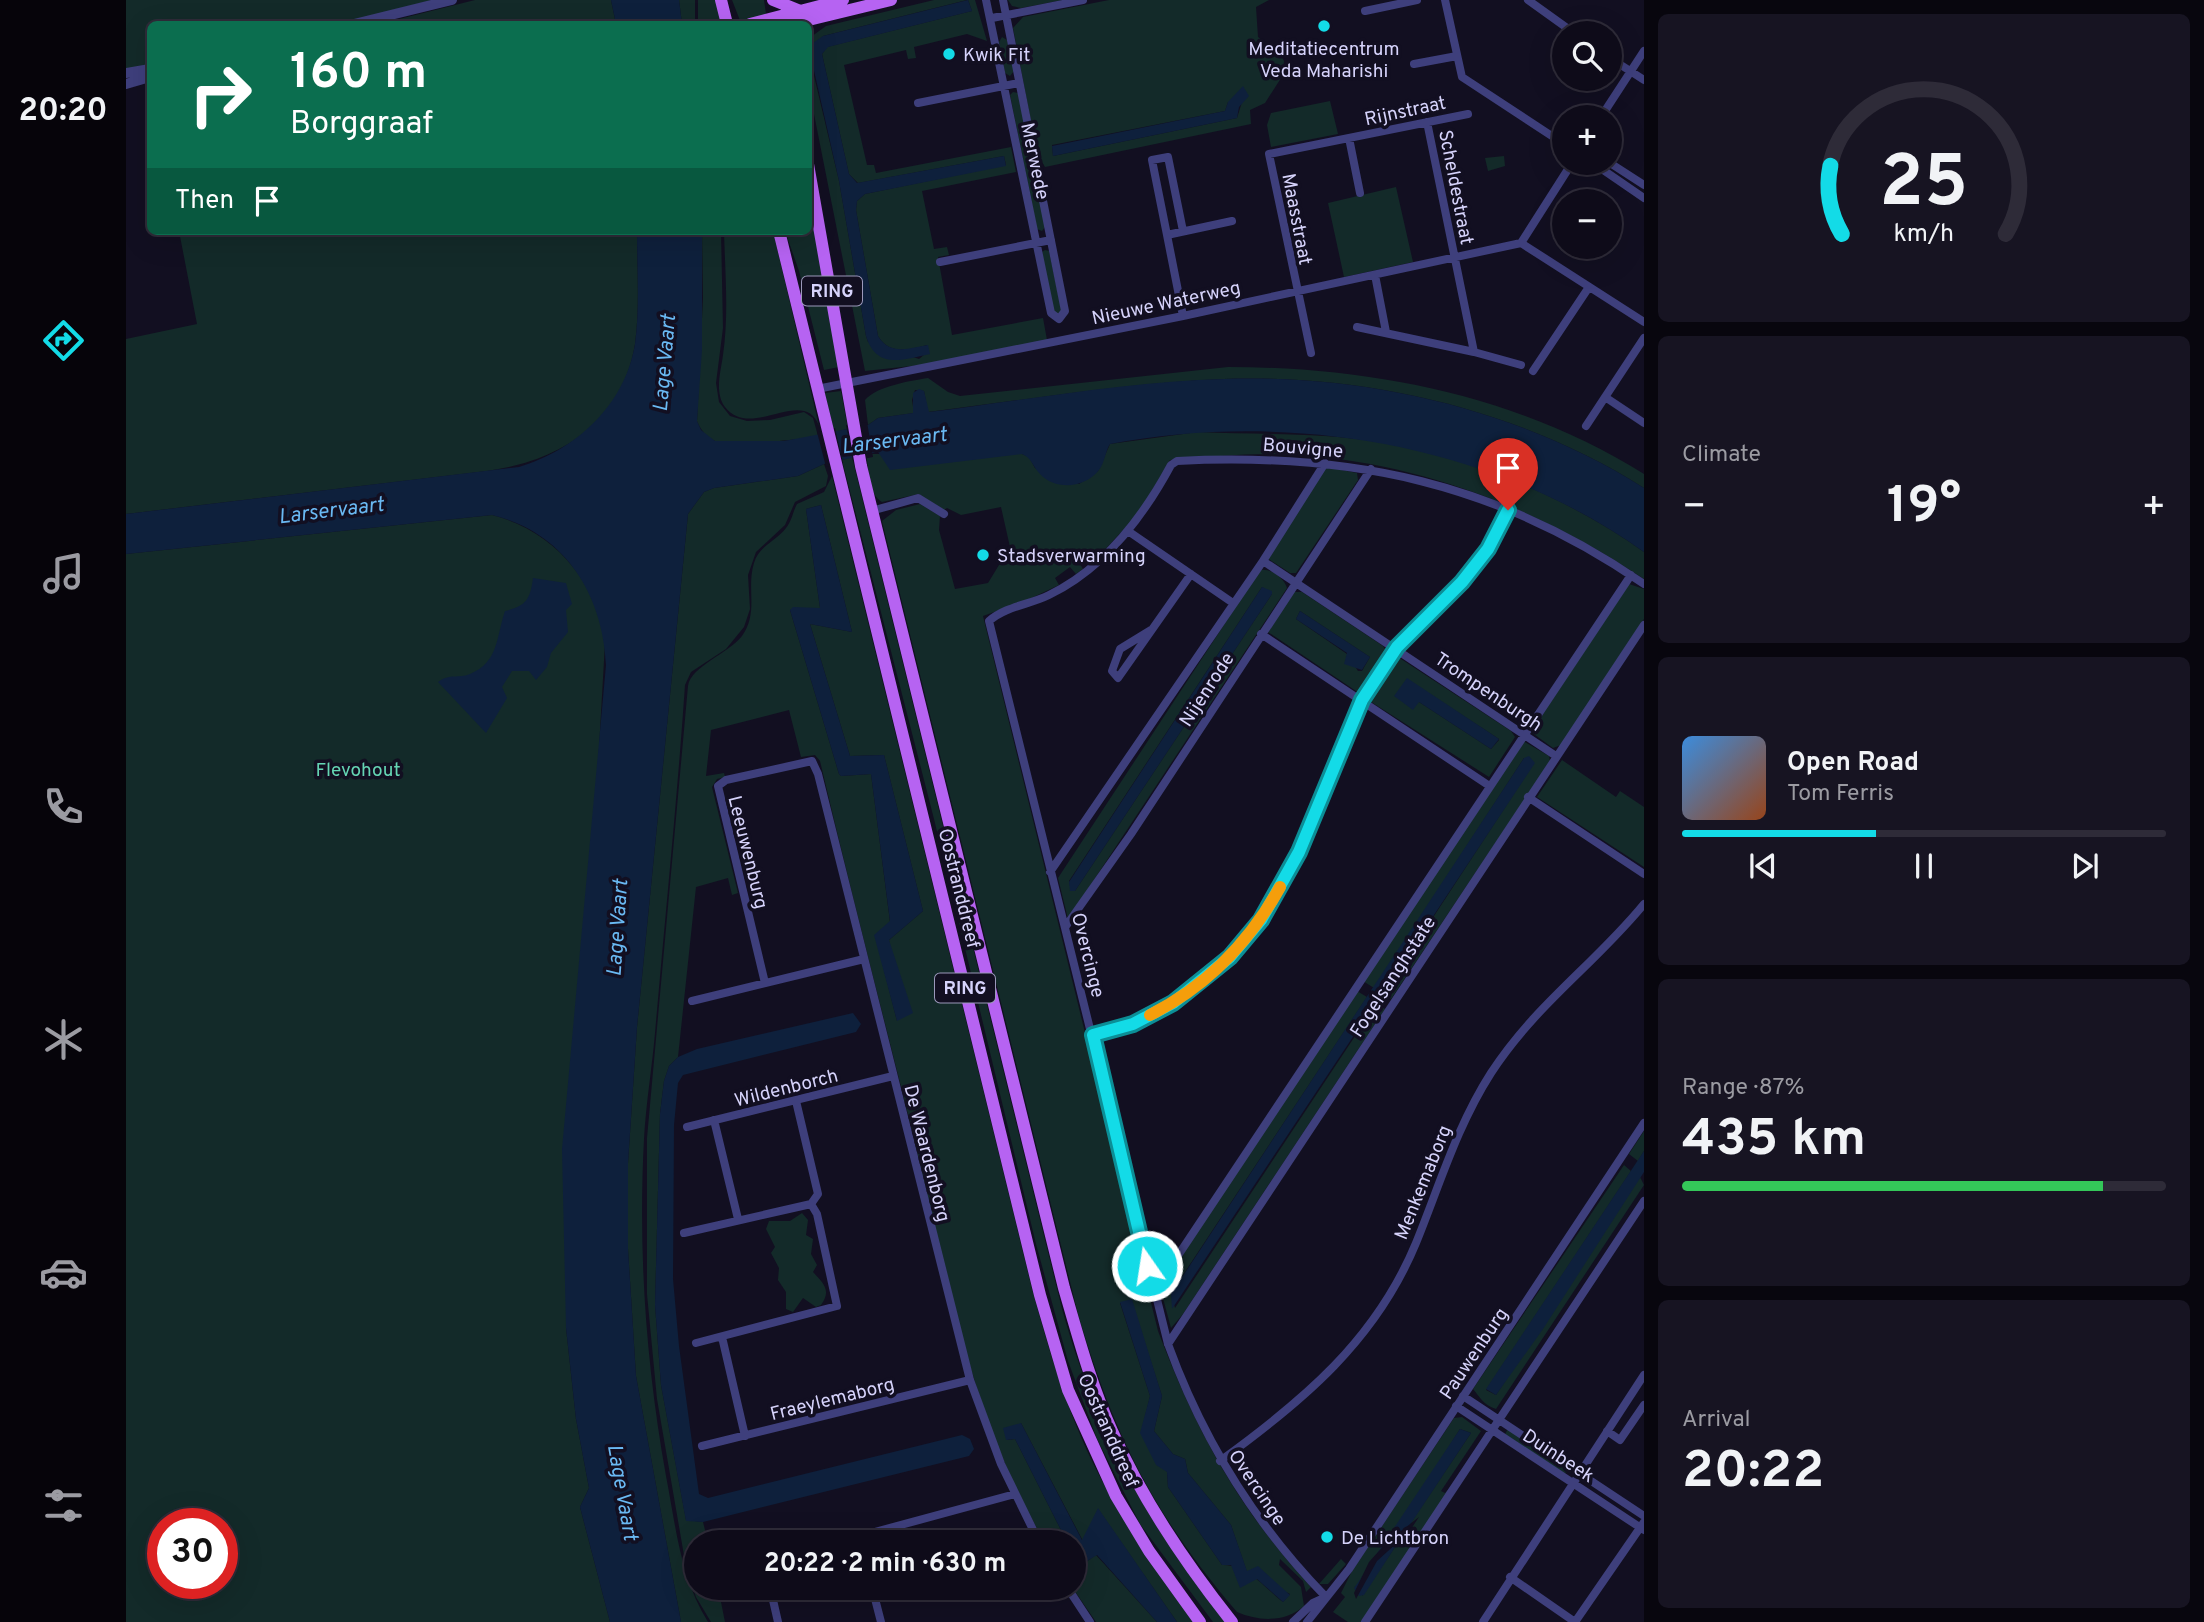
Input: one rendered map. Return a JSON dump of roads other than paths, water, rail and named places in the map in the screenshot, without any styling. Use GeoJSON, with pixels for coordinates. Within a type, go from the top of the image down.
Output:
{"type":"FeatureCollection","features":[{"type":"Feature","properties":{"kind":"main road"},"geometry":{"type":"LineString","coordinates":[[721,0],[726,21]]}},
{"type":"Feature","properties":{"kind":"main road"},"geometry":{"type":"LineString","coordinates":[[768,0],[773,21]]}},
{"type":"Feature","properties":{"kind":"main road"},"geometry":{"type":"LineString","coordinates":[[773,0],[798,21]]}},
{"type":"Feature","properties":{"kind":"main road"},"geometry":{"type":"LineString","coordinates":[[798,21],[842,0]]}},
{"type":"Feature","properties":{"kind":"main road"},"geometry":{"type":"LineString","coordinates":[[798,21],[891,0]]}},
{"type":"Feature","properties":{"kind":"main road","name":"Oostranddreef"},"geometry":{"type":"LineString","coordinates":[[812,185],[833,297],[850,418],[871,511],[1064,1288],[1090,1377],[1135,1479],[1232,1622]]}},
{"type":"Feature","properties":{"kind":"main road","name":"Oostranddreef"},"geometry":{"type":"LineString","coordinates":[[780,235],[1040,1295],[1068,1390],[1116,1496],[1157,1562],[1192,1607],[1200,1622]]}},
{"type":"Feature","properties":{"kind":"main road","name":"Oostranddreef"},"geometry":{"type":"LineString","coordinates":[[1210,1591],[1240,1622]]}},
{"type":"Feature","properties":{"kind":"main road","name":"Oostranddreef"},"geometry":{"type":"LineString","coordinates":[[1192,1607],[1209,1622]]}},
{"type":"Feature","properties":{"kind":"street"},"geometry":{"type":"LineString","coordinates":[[366,21],[452,0]]}},
{"type":"Feature","properties":{"kind":"street","name":"Merwede"},"geometry":{"type":"LineString","coordinates":[[986,0],[992,18],[1051,313],[1059,319],[1065,311],[1003,0]]}},
{"type":"Feature","properties":{"kind":"street"},"geometry":{"type":"LineString","coordinates":[[992,18],[1083,0]]}},
{"type":"Feature","properties":{"kind":"street"},"geometry":{"type":"LineString","coordinates":[[1365,11],[1417,0]]}},
{"type":"Feature","properties":{"kind":"street"},"geometry":{"type":"LineString","coordinates":[[1445,0],[1462,77],[1552,136]]}},
{"type":"Feature","properties":{"kind":"street"},"geometry":{"type":"LineString","coordinates":[[1528,0],[1557,21]]}},
{"type":"Feature","properties":{"kind":"street"},"geometry":{"type":"LineString","coordinates":[[1609,105],[1644,51]]}},
{"type":"Feature","properties":{"kind":"street"},"geometry":{"type":"LineString","coordinates":[[1414,64],[1457,56]]}},
{"type":"Feature","properties":{"kind":"street"},"geometry":{"type":"LineString","coordinates":[[1622,65],[1644,80]]}},
{"type":"Feature","properties":{"kind":"street"},"geometry":{"type":"LineString","coordinates":[[126,73],[147,70]]}},
{"type":"Feature","properties":{"kind":"street"},"geometry":{"type":"LineString","coordinates":[[126,84],[147,78]]}},
{"type":"Feature","properties":{"kind":"street"},"geometry":{"type":"LineString","coordinates":[[918,103],[1019,83]]}},
{"type":"Feature","properties":{"kind":"street","name":"Rijnstraat"},"geometry":{"type":"LineString","coordinates":[[1269,154],[1468,114]]}},
{"type":"Feature","properties":{"kind":"street","name":"Scheldestraat"},"geometry":{"type":"LineString","coordinates":[[1427,122],[1474,352]]}},
{"type":"Feature","properties":{"kind":"street","name":"Rijnstraat"},"geometry":{"type":"LineString","coordinates":[[1349,138],[1360,192]]}},
{"type":"Feature","properties":{"kind":"street","name":"Maasstraat"},"geometry":{"type":"LineString","coordinates":[[1269,154],[1311,353]]}},
{"type":"Feature","properties":{"kind":"street"},"geometry":{"type":"LineString","coordinates":[[1183,231],[1168,157],[1152,160],[1183,316]]}},
{"type":"Feature","properties":{"kind":"street"},"geometry":{"type":"LineString","coordinates":[[1622,171],[1644,185]]}},
{"type":"Feature","properties":{"kind":"street"},"geometry":{"type":"LineString","coordinates":[[1564,175],[1521,243],[1644,322]]}},
{"type":"Feature","properties":{"kind":"street"},"geometry":{"type":"LineString","coordinates":[[1610,175],[1644,198]]}},
{"type":"Feature","properties":{"kind":"street"},"geometry":{"type":"LineString","coordinates":[[1167,234],[1232,221]]}},
{"type":"Feature","properties":{"kind":"street"},"geometry":{"type":"LineString","coordinates":[[940,262],[1051,240]]}},
{"type":"Feature","properties":{"kind":"street","name":"Nieuwe Waterweg"},"geometry":{"type":"LineString","coordinates":[[817,389],[1183,316],[1521,243]]}},
{"type":"Feature","properties":{"kind":"street"},"geometry":{"type":"LineString","coordinates":[[1375,275],[1386,332]]}},
{"type":"Feature","properties":{"kind":"street"},"geometry":{"type":"LineString","coordinates":[[1533,371],[1589,287]]}},
{"type":"Feature","properties":{"kind":"street"},"geometry":{"type":"LineString","coordinates":[[1357,327],[1521,365]]}},
{"type":"Feature","properties":{"kind":"street"},"geometry":{"type":"LineString","coordinates":[[1586,426],[1644,338]]}},
{"type":"Feature","properties":{"kind":"street"},"geometry":{"type":"LineString","coordinates":[[1605,397],[1644,423]]}},
{"type":"Feature","properties":{"kind":"street","name":"Bouvigne"},"geometry":{"type":"LineString","coordinates":[[997,613],[1049,595],[1109,551],[1152,500],[1171,466],[1177,461],[1261,458],[1371,469],[1421,480],[1508,510],[1568,536],[1644,584]]}},
{"type":"Feature","properties":{"kind":"street","name":"Nijenrode"},"geometry":{"type":"LineString","coordinates":[[1050,872],[1263,561],[1325,463]]}},
{"type":"Feature","properties":{"kind":"street","name":"Nijenrode"},"geometry":{"type":"LineString","coordinates":[[1066,926],[1131,834],[1371,469]]}},
{"type":"Feature","properties":{"kind":"street"},"geometry":{"type":"LineString","coordinates":[[871,511],[918,498],[944,514]]}},
{"type":"Feature","properties":{"kind":"street"},"geometry":{"type":"LineString","coordinates":[[1093,1035],[1133,1024],[1173,1003],[1206,979],[1261,920],[1299,852],[1362,700],[1397,647],[1462,582],[1488,549],[1508,510]]}},
{"type":"Feature","properties":{"kind":"street"},"geometry":{"type":"LineString","coordinates":[[1128,531],[1233,603]]}},
{"type":"Feature","properties":{"kind":"street","name":"Trompenburgh"},"geometry":{"type":"LineString","coordinates":[[1263,561],[1397,647],[1556,756]]}},
{"type":"Feature","properties":{"kind":"street"},"geometry":{"type":"LineString","coordinates":[[1151,630],[1120,649],[1112,671],[1118,678],[1191,574]]}},
{"type":"Feature","properties":{"kind":"street","name":"Fogelsanghstate"},"geometry":{"type":"LineString","coordinates":[[1153,1293],[1360,985],[1488,785],[1631,575]]}},
{"type":"Feature","properties":{"kind":"street","name":"Overcinge"},"geometry":{"type":"LineString","coordinates":[[997,613],[989,621],[1093,1035],[1153,1293],[1168,1344],[1185,1392],[1220,1461],[1286,1554],[1324,1597]]}},
{"type":"Feature","properties":{"kind":"street","name":"Fogelsanghstate"},"geometry":{"type":"LineString","coordinates":[[1168,1344],[1644,625]]}},
{"type":"Feature","properties":{"kind":"street"},"geometry":{"type":"LineString","coordinates":[[1261,634],[1488,785]]}},
{"type":"Feature","properties":{"kind":"street","name":"De Waardenborg"},"geometry":{"type":"LineString","coordinates":[[814,762],[970,1380],[1015,1494],[1033,1530]]}},
{"type":"Feature","properties":{"kind":"street","name":"Leeuwenburg"},"geometry":{"type":"LineString","coordinates":[[765,983],[718,786],[726,780],[814,762]]}},
{"type":"Feature","properties":{"kind":"street"},"geometry":{"type":"LineString","coordinates":[[1528,797],[1644,874]]}},
{"type":"Feature","properties":{"kind":"street","name":"Menkemaborg"},"geometry":{"type":"LineString","coordinates":[[1220,1461],[1307,1395],[1354,1344],[1398,1278],[1416,1244],[1456,1136],[1491,1073],[1542,1006],[1644,904]]}},
{"type":"Feature","properties":{"kind":"street"},"geometry":{"type":"LineString","coordinates":[[692,1001],[864,959]]}},
{"type":"Feature","properties":{"kind":"street","name":"Wildenborch"},"geometry":{"type":"LineString","coordinates":[[687,1127],[893,1076]]}},
{"type":"Feature","properties":{"kind":"street"},"geometry":{"type":"LineString","coordinates":[[684,1233],[811,1203],[818,1194],[796,1101]]}},
{"type":"Feature","properties":{"kind":"street"},"geometry":{"type":"LineString","coordinates":[[714,1121],[738,1219]]}},
{"type":"Feature","properties":{"kind":"street","name":"Pauwenburg"},"geometry":{"type":"LineString","coordinates":[[1307,1622],[1324,1597],[1349,1569],[1644,1123]]}},
{"type":"Feature","properties":{"kind":"street"},"geometry":{"type":"LineString","coordinates":[[1365,1622],[1644,1201]]}},
{"type":"Feature","properties":{"kind":"street"},"geometry":{"type":"LineString","coordinates":[[696,1343],[837,1306],[815,1209],[811,1203]]}},
{"type":"Feature","properties":{"kind":"street"},"geometry":{"type":"LineString","coordinates":[[722,1337],[745,1436]]}},
{"type":"Feature","properties":{"kind":"street"},"geometry":{"type":"LineString","coordinates":[[1483,1622],[1644,1375]]}},
{"type":"Feature","properties":{"kind":"street","name":"Fraeylemaborg"},"geometry":{"type":"LineString","coordinates":[[702,1446],[970,1380]]}},
{"type":"Feature","properties":{"kind":"street","name":"Duinbeek"},"geometry":{"type":"LineString","coordinates":[[1463,1396],[1644,1516]]}},
{"type":"Feature","properties":{"kind":"street"},"geometry":{"type":"LineString","coordinates":[[1607,1432],[1620,1440],[1644,1405]]}},
{"type":"Feature","properties":{"kind":"street","name":"Duinbeek"},"geometry":{"type":"LineString","coordinates":[[1456,1406],[1643,1527]]}},
{"type":"Feature","properties":{"kind":"street"},"geometry":{"type":"LineString","coordinates":[[891,1530],[1015,1494]]}},
{"type":"Feature","properties":{"kind":"street"},"geometry":{"type":"LineString","coordinates":[[1510,1577],[1575,1622],[1643,1527]]}},
{"type":"Feature","properties":{"kind":"street","name":"Pauwenburg"},"geometry":{"type":"LineString","coordinates":[[1293,1622],[1313,1603],[1324,1597]]}},
{"type":"Feature","properties":{"kind":"street"},"geometry":{"type":"LineString","coordinates":[[773,1600],[778,1622]]}},
{"type":"Feature","properties":{"kind":"street"},"geometry":{"type":"LineString","coordinates":[[875,1600],[881,1622]]}},
{"type":"Feature","properties":{"kind":"street"},"geometry":{"type":"LineString","coordinates":[[1076,1600],[1090,1622]]}},
{"type":"Feature","properties":{"kind":"water"},"geometry":{"type":"Polygon","coordinates":[[[611,0],[679,0],[682,21],[615,21],[611,0]]]}},
{"type":"Feature","properties":{"kind":"water"},"geometry":{"type":"Polygon","coordinates":[[[968,0],[972,11],[828,47],[822,54],[849,174],[857,183],[1004,156],[1006,166],[865,194],[857,201],[856,210],[878,336],[894,348],[907,349],[928,345],[930,354],[901,360],[884,358],[871,347],[866,336],[839,181],[812,62],[813,43],[823,36],[968,0]]]}},
{"type":"Feature","properties":{"kind":"water"},"geometry":{"type":"Polygon","coordinates":[[[1243,86],[1249,96],[1239,107],[1237,118],[1053,156],[1052,146],[1225,111],[1228,102],[1243,86]]]}},
{"type":"Feature","properties":{"kind":"water"},"geometry":{"type":"Polygon","coordinates":[[[637,235],[702,235],[702,350],[697,421],[701,430],[715,441],[784,441],[868,425],[878,418],[913,413],[913,393],[919,389],[924,391],[929,412],[1150,384],[1224,379],[1278,379],[1333,383],[1442,402],[1547,437],[1644,488],[1644,552],[1585,515],[1522,485],[1456,461],[1388,445],[1319,435],[1249,431],[1179,434],[1110,444],[1099,470],[1086,481],[1070,485],[1054,483],[1047,479],[1022,454],[890,470],[878,452],[824,464],[798,476],[714,488],[704,492],[688,514],[637,1027],[628,1163],[628,1249],[636,1376],[681,1622],[610,1622],[580,1507],[589,1488],[576,1419],[566,1328],[562,1149],[606,665],[597,614],[588,591],[559,551],[517,523],[492,515],[126,554],[126,514],[519,467],[560,449],[595,422],[621,387],[635,344],[637,235]]]}},
{"type":"Feature","properties":{"kind":"water"},"geometry":{"type":"Polygon","coordinates":[[[821,505],[852,632],[810,624],[850,756],[884,755],[923,911],[889,940],[913,1013],[897,1021],[874,935],[890,921],[871,774],[839,774],[790,610],[793,607],[820,608],[806,509],[821,505]]]}},
{"type":"Feature","properties":{"kind":"water"},"geometry":{"type":"Polygon","coordinates":[[[533,578],[566,583],[572,604],[566,610],[568,632],[551,653],[547,667],[536,680],[529,671],[512,671],[502,687],[507,698],[486,733],[438,682],[470,674],[486,663],[495,648],[505,611],[526,601],[533,578]]]}},
{"type":"Feature","properties":{"kind":"water"},"geometry":{"type":"Polygon","coordinates":[[[1262,587],[1272,591],[1272,594],[1075,891],[1070,891],[1069,882],[1262,587]]]}},
{"type":"Feature","properties":{"kind":"water"},"geometry":{"type":"Polygon","coordinates":[[[1300,611],[1370,657],[1362,670],[1344,664],[1347,653],[1296,619],[1300,611]]]}},
{"type":"Feature","properties":{"kind":"water"},"geometry":{"type":"Polygon","coordinates":[[[1407,678],[1499,739],[1491,749],[1419,702],[1413,710],[1394,696],[1407,678]]]}},
{"type":"Feature","properties":{"kind":"water"},"geometry":{"type":"Polygon","coordinates":[[[1529,756],[1535,763],[1172,1309],[1171,1294],[1524,758],[1529,756]]]}},
{"type":"Feature","properties":{"kind":"water"},"geometry":{"type":"Polygon","coordinates":[[[853,1013],[861,1024],[856,1032],[683,1075],[678,1083],[674,1125],[673,1279],[699,1494],[708,1498],[962,1435],[970,1439],[974,1449],[969,1456],[703,1522],[686,1521],[661,1385],[655,1305],[660,1114],[664,1081],[669,1066],[678,1057],[697,1049],[853,1013]]]}},
{"type":"Feature","properties":{"kind":"water"},"geometry":{"type":"Polygon","coordinates":[[[1644,1151],[1644,1172],[1543,1329],[1496,1395],[1486,1389],[1644,1151]]]}},
{"type":"Feature","properties":{"kind":"water"},"geometry":{"type":"Polygon","coordinates":[[[1132,1299],[1162,1396],[1154,1431],[1173,1454],[1185,1459],[1188,1473],[1231,1525],[1247,1571],[1258,1566],[1290,1595],[1283,1602],[1257,1579],[1240,1588],[1231,1565],[1222,1565],[1168,1487],[1167,1472],[1156,1465],[1140,1433],[1150,1396],[1120,1302],[1132,1299]]]}},
{"type":"Feature","properties":{"kind":"water"},"geometry":{"type":"Polygon","coordinates":[[[1021,1423],[1077,1530],[1061,1530],[1015,1439],[1006,1440],[1003,1428],[1021,1423]]]}},
{"type":"Feature","properties":{"kind":"water"},"geometry":{"type":"Polygon","coordinates":[[[1460,1429],[1471,1433],[1404,1534],[1402,1531],[1398,1533],[1401,1538],[1364,1595],[1359,1596],[1354,1588],[1368,1568],[1371,1569],[1370,1564],[1460,1429]]]}},
{"type":"Feature","properties":{"kind":"water"},"geometry":{"type":"Polygon","coordinates":[[[1098,1508],[1177,1622],[1157,1622],[1097,1555],[1086,1562],[1086,1532],[1098,1508]]]}},
{"type":"Feature","properties":{"kind":"place","name":"Meditatiecentrum Veda Maharishi"},"geometry":{"type":"Point","coordinates":[1324,26]}},
{"type":"Feature","properties":{"kind":"place","name":"Kwik Fit"},"geometry":{"type":"Point","coordinates":[949,54]}},
{"type":"Feature","properties":{"kind":"place","name":"Stadsverwarming"},"geometry":{"type":"Point","coordinates":[983,555]}},
{"type":"Feature","properties":{"kind":"place","name":"De Lichtbron"},"geometry":{"type":"Point","coordinates":[1327,1537]}},
{"type":"Feature","properties":{"kind":"water label","name":"Lage Vaart"},"geometry":{"type":"Point","coordinates":[664,363]}},
{"type":"Feature","properties":{"kind":"water label","name":"Larservaart"},"geometry":{"type":"Point","coordinates":[894,440]}},
{"type":"Feature","properties":{"kind":"water label","name":"Larservaart"},"geometry":{"type":"Point","coordinates":[331,510]}},
{"type":"Feature","properties":{"kind":"water label","name":"Lage Vaart"},"geometry":{"type":"Point","coordinates":[617,928]}},
{"type":"Feature","properties":{"kind":"water label","name":"Lage Vaart"},"geometry":{"type":"Point","coordinates":[623,1492]}},
{"type":"Feature","properties":{"kind":"park label","name":"Flevohout"},"geometry":{"type":"Point","coordinates":[358,769]}}]}
